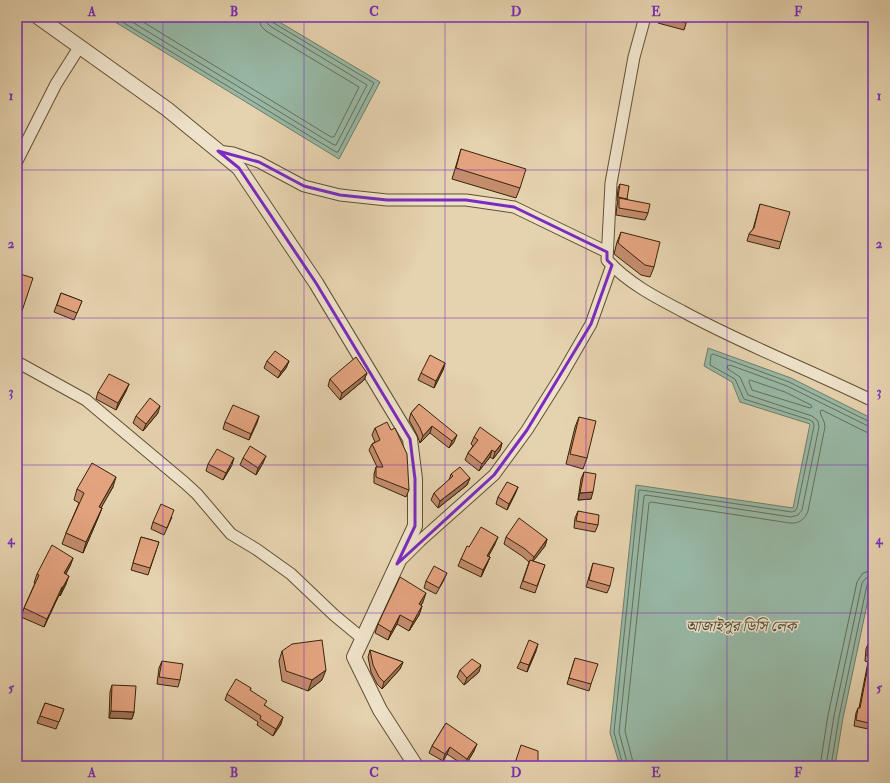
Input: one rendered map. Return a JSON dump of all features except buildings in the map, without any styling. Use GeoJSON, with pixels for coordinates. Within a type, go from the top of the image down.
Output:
{"type":"FeatureCollection","features":[{"type":"Feature","properties":{"kind":"street"},"geometry":{"type":"LineString","coordinates":[[38,17],[167,109],[239,168],[316,283],[410,439],[415,478],[415,526],[354,657],[380,710],[416,766]]}},
{"type":"Feature","properties":{"kind":"street"},"geometry":{"type":"LineString","coordinates":[[645,17],[634,57],[611,183],[607,260],[644,291],[699,320],[830,380],[873,402]]}},
{"type":"Feature","properties":{"kind":"street"},"geometry":{"type":"LineString","coordinates":[[17,161],[56,84],[80,46]]}},
{"type":"Feature","properties":{"kind":"street"},"geometry":{"type":"LineString","coordinates":[[218,151],[232,153],[259,162],[304,186],[340,195],[387,200],[466,200],[514,207],[607,252]]}},
{"type":"Feature","properties":{"kind":"street"},"geometry":{"type":"LineString","coordinates":[[397,564],[420,540],[494,475],[527,430],[591,324],[612,265]]}},
{"type":"Feature","properties":{"kind":"street"},"geometry":{"type":"LineString","coordinates":[[17,362],[86,400],[100,411],[185,482],[231,534],[256,549],[291,574],[334,615],[363,639]]}},
{"type":"Feature","properties":{"kind":"highlighted area"},"geometry":{"type":"Polygon","coordinates":[[[218,151],[259,162],[304,186],[340,195],[387,200],[466,200],[514,207],[607,252],[607,260],[612,265],[591,324],[527,430],[494,475],[397,564],[415,526],[415,479],[410,439],[316,283],[239,168],[218,151]]]}},
{"type":"Feature","properties":{"kind":"water"},"geometry":{"type":"Polygon","coordinates":[[[107,17],[271,17],[380,82],[339,159],[107,17]]]}},
{"type":"Feature","properties":{"kind":"water","name":"আজাইপুর ডিসি লেক"},"geometry":{"type":"Polygon","coordinates":[[[708,348],[791,378],[873,419],[873,576],[843,718],[835,766],[620,766],[610,733],[636,485],[793,508],[810,424],[740,402],[732,382],[704,366],[708,348]]]}}]}
